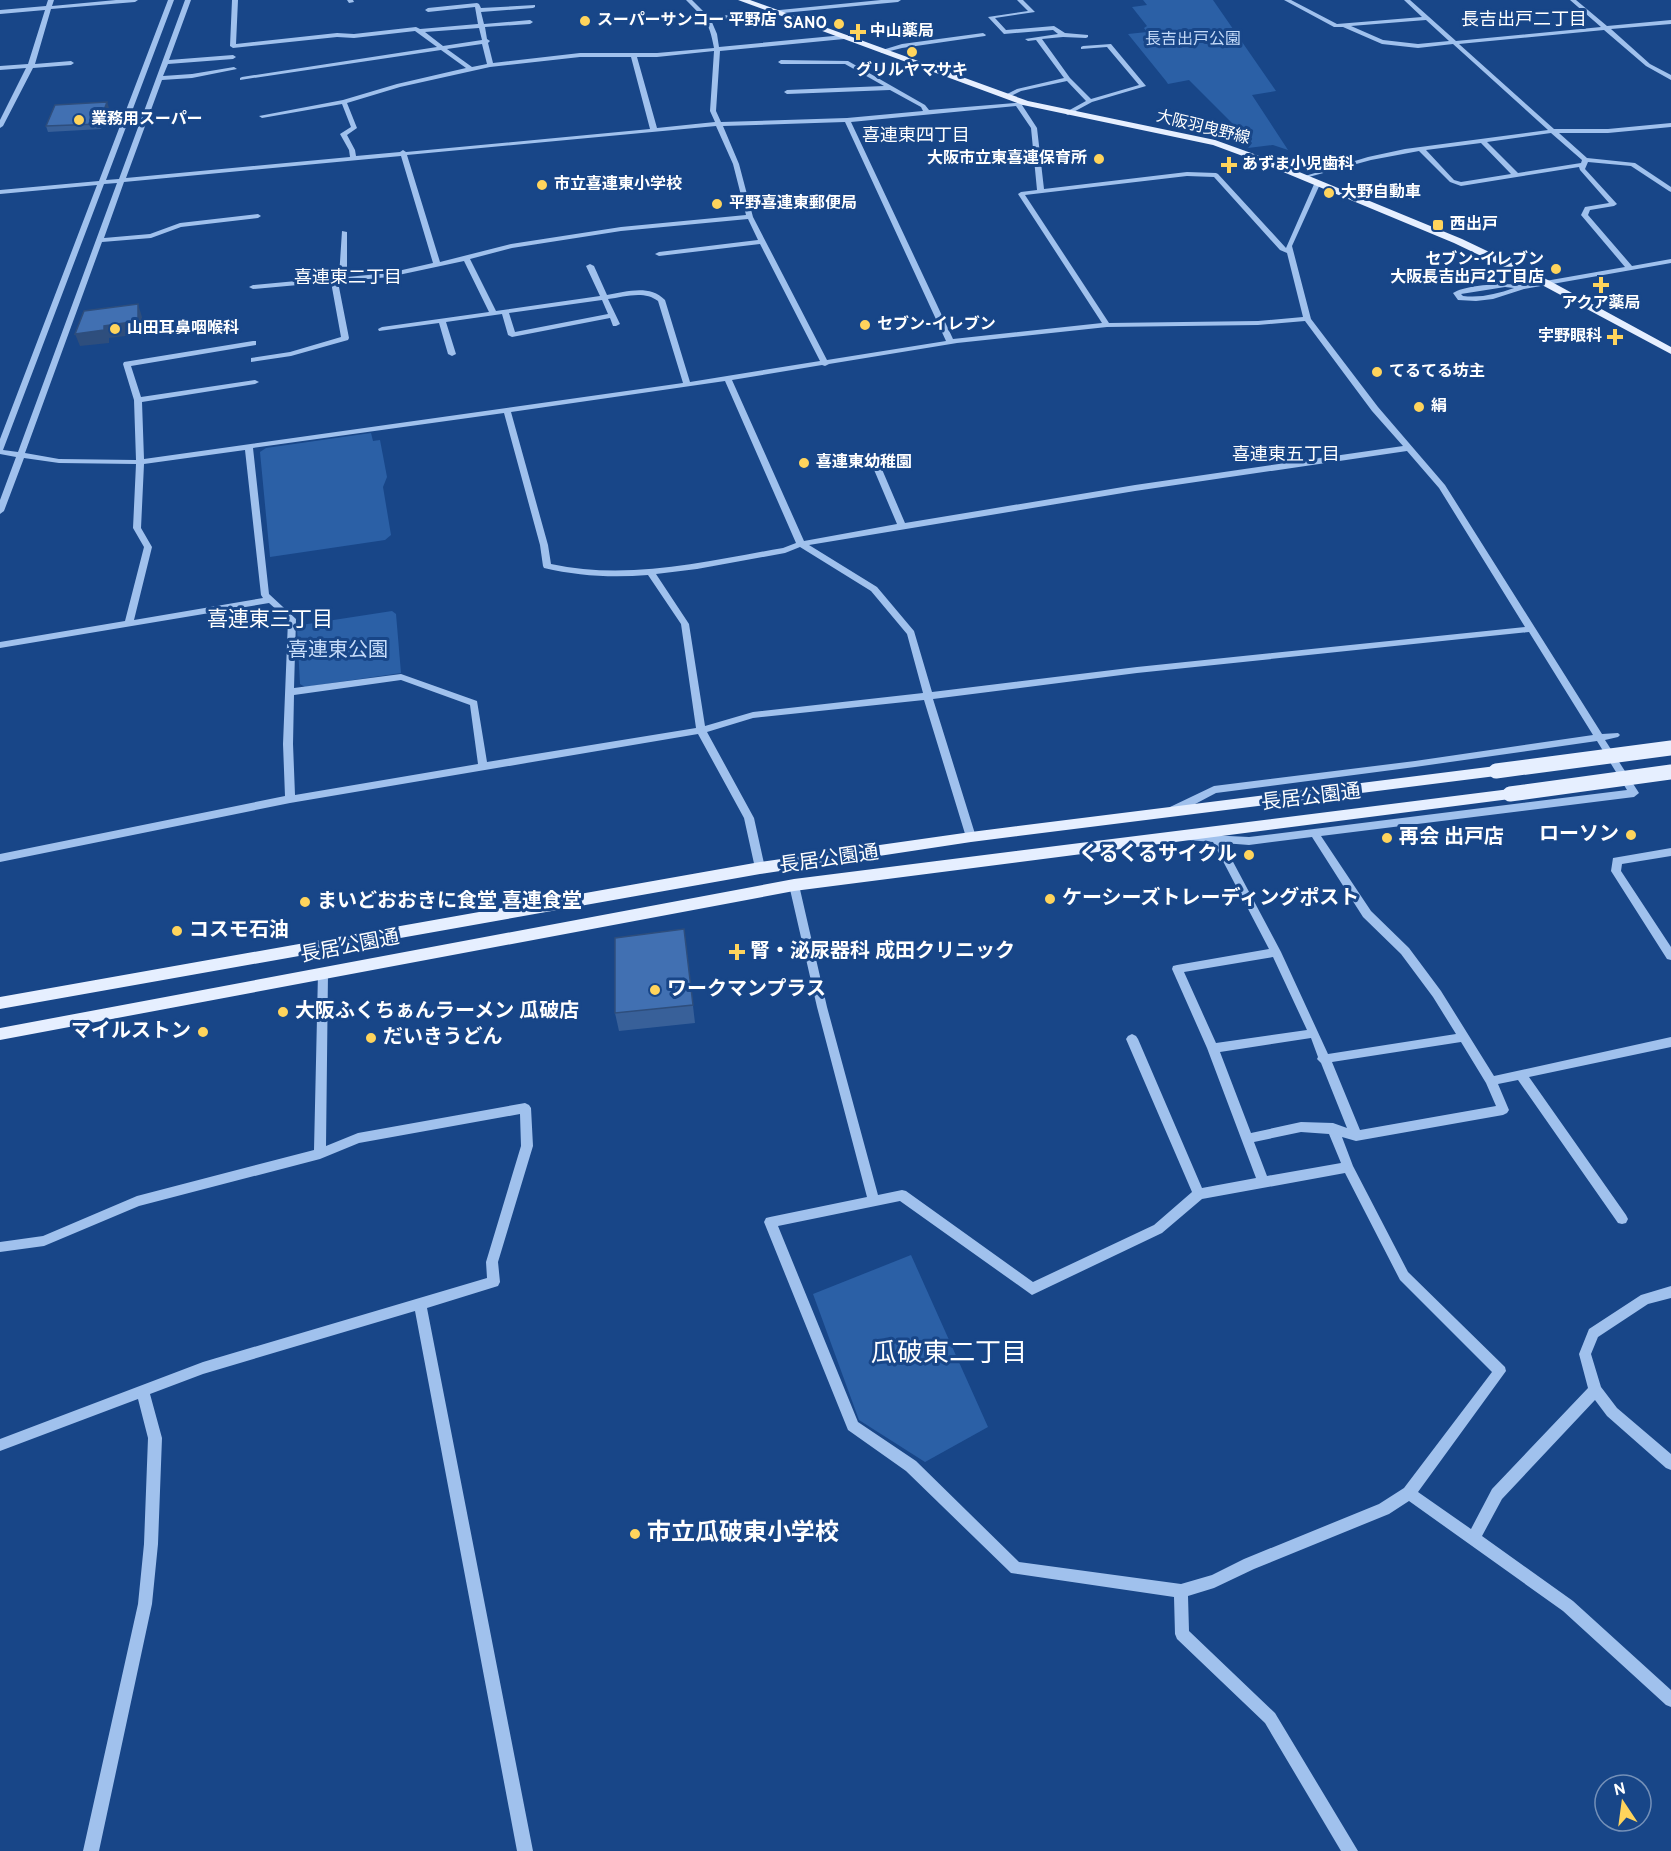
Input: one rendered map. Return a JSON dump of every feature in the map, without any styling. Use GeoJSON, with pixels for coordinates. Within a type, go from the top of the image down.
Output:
{"type":"FeatureCollection","features":[{"type":"Feature","properties":{"kind":"main road","name":"大阪羽曳野線"},"geometry":{"type":"LineString","coordinates":[[742,0],[1007,96],[1022,104],[1215,143],[1307,177],[1458,241],[1546,283],[1671,351]]}},
{"type":"Feature","properties":{"kind":"main road","name":"長居公園通"},"geometry":{"type":"LineString","coordinates":[[0,1003],[760,868],[971,837],[1671,748]]}},
{"type":"Feature","properties":{"kind":"main road","name":"長居公園通"},"geometry":{"type":"LineString","coordinates":[[0,1034],[794,885],[1671,772]]}},
{"type":"Feature","properties":{"kind":"street"},"geometry":{"type":"LineString","coordinates":[[0,126],[30,66],[51,0]]}},
{"type":"Feature","properties":{"kind":"street"},"geometry":{"type":"LineString","coordinates":[[0,12],[135,0]]}},
{"type":"Feature","properties":{"kind":"street"},"geometry":{"type":"LineString","coordinates":[[235,0],[233,46],[416,29],[472,70]]}},
{"type":"Feature","properties":{"kind":"street"},"geometry":{"type":"LineString","coordinates":[[689,0],[708,19],[714,34],[717,50],[713,111],[736,164],[750,217],[825,364]]}},
{"type":"Feature","properties":{"kind":"street"},"geometry":{"type":"LineString","coordinates":[[708,19],[898,0]]}},
{"type":"Feature","properties":{"kind":"street"},"geometry":{"type":"LineString","coordinates":[[1020,0],[1032,12],[991,17],[1004,32],[1054,28],[1063,35]]}},
{"type":"Feature","properties":{"kind":"street"},"geometry":{"type":"LineString","coordinates":[[1287,0],[1336,26],[1426,18]]}},
{"type":"Feature","properties":{"kind":"street"},"geometry":{"type":"LineString","coordinates":[[1407,0],[1457,43],[1584,162]]}},
{"type":"Feature","properties":{"kind":"street"},"geometry":{"type":"LineString","coordinates":[[1573,0],[1648,65],[1671,78]]}},
{"type":"Feature","properties":{"kind":"street"},"geometry":{"type":"LineString","coordinates":[[0,511],[20,455],[99,240],[187,4],[169,3],[0,450],[20,455],[59,461],[140,462],[728,379],[950,342],[1107,325],[1258,323],[1307,319]]}},
{"type":"Feature","properties":{"kind":"street"},"geometry":{"type":"LineString","coordinates":[[428,10],[477,5],[487,41],[490,65]]}},
{"type":"Feature","properties":{"kind":"street"},"geometry":{"type":"LineString","coordinates":[[479,10],[532,6]]}},
{"type":"Feature","properties":{"kind":"street"},"geometry":{"type":"LineString","coordinates":[[419,31],[530,22]]}},
{"type":"Feature","properties":{"kind":"street"},"geometry":{"type":"LineString","coordinates":[[1343,25],[1363,35],[1399,45],[1457,43],[1671,22]]}},
{"type":"Feature","properties":{"kind":"street"},"geometry":{"type":"LineString","coordinates":[[882,51],[910,44],[983,35]]}},
{"type":"Feature","properties":{"kind":"street"},"geometry":{"type":"LineString","coordinates":[[1028,39],[1063,35],[1086,36]]}},
{"type":"Feature","properties":{"kind":"street"},"geometry":{"type":"LineString","coordinates":[[262,116],[344,102],[399,85],[490,65],[580,55],[657,55],[844,37]]}},
{"type":"Feature","properties":{"kind":"street"},"geometry":{"type":"LineString","coordinates":[[1038,38],[1068,79],[1090,101]]}},
{"type":"Feature","properties":{"kind":"street"},"geometry":{"type":"LineString","coordinates":[[242,79],[487,41]]}},
{"type":"Feature","properties":{"kind":"street"},"geometry":{"type":"LineString","coordinates":[[1068,113],[1090,101],[1143,86],[1109,45],[1083,48]]}},
{"type":"Feature","properties":{"kind":"street"},"geometry":{"type":"LineString","coordinates":[[634,55],[654,130]]}},
{"type":"Feature","properties":{"kind":"street"},"geometry":{"type":"LineString","coordinates":[[165,62],[233,57]]}},
{"type":"Feature","properties":{"kind":"street"},"geometry":{"type":"LineString","coordinates":[[781,62],[846,62],[923,106],[927,113]]}},
{"type":"Feature","properties":{"kind":"street"},"geometry":{"type":"LineString","coordinates":[[0,68],[71,63]]}},
{"type":"Feature","properties":{"kind":"street"},"geometry":{"type":"LineString","coordinates":[[159,78],[192,76],[234,69]]}},
{"type":"Feature","properties":{"kind":"street"},"geometry":{"type":"LineString","coordinates":[[1007,96],[1019,90],[1068,79]]}},
{"type":"Feature","properties":{"kind":"street"},"geometry":{"type":"LineString","coordinates":[[788,92],[892,88]]}},
{"type":"Feature","properties":{"kind":"street"},"geometry":{"type":"LineString","coordinates":[[344,102],[354,128],[343,134],[352,150],[353,158]]}},
{"type":"Feature","properties":{"kind":"street"},"geometry":{"type":"LineString","coordinates":[[0,192],[719,124],[847,120],[1022,104],[1034,128],[1041,192]]}},
{"type":"Feature","properties":{"kind":"street"},"geometry":{"type":"LineString","coordinates":[[847,120],[950,342]]}},
{"type":"Feature","properties":{"kind":"street"},"geometry":{"type":"LineString","coordinates":[[1307,177],[1370,158],[1421,149],[1553,131],[1608,132],[1671,125]]}},
{"type":"Feature","properties":{"kind":"street"},"geometry":{"type":"LineString","coordinates":[[1483,141],[1516,175]]}},
{"type":"Feature","properties":{"kind":"street"},"geometry":{"type":"LineString","coordinates":[[1421,149],[1452,181],[1461,184],[1584,162],[1633,164],[1671,190]]}},
{"type":"Feature","properties":{"kind":"street"},"geometry":{"type":"LineString","coordinates":[[404,152],[437,264]]}},
{"type":"Feature","properties":{"kind":"street"},"geometry":{"type":"LineString","coordinates":[[1584,162],[1582,169],[1614,204],[1587,208],[1584,215],[1630,268]]}},
{"type":"Feature","properties":{"kind":"street"},"geometry":{"type":"LineString","coordinates":[[1107,325],[1021,194],[1187,174],[1216,174],[1282,249],[1291,252]]}},
{"type":"Feature","properties":{"kind":"street"},"geometry":{"type":"LineString","coordinates":[[1179,836],[1250,841],[1634,793],[1442,487],[1375,409],[1307,319],[1289,246],[1318,182]]}},
{"type":"Feature","properties":{"kind":"street"},"geometry":{"type":"LineString","coordinates":[[99,240],[151,236],[180,225],[258,216]]}},
{"type":"Feature","properties":{"kind":"street"},"geometry":{"type":"LineString","coordinates":[[253,287],[389,275],[511,246],[621,229],[750,217]]}},
{"type":"Feature","properties":{"kind":"street"},"geometry":{"type":"LineString","coordinates":[[254,360],[297,353],[345,338],[338,280],[344,232]]}},
{"type":"Feature","properties":{"kind":"street"},"geometry":{"type":"LineString","coordinates":[[659,254],[763,242]]}},
{"type":"Feature","properties":{"kind":"street"},"geometry":{"type":"LineString","coordinates":[[466,258],[494,314]]}},
{"type":"Feature","properties":{"kind":"street"},"geometry":{"type":"LineString","coordinates":[[1522,286],[1511,292],[1469,298],[1457,294],[1462,291],[1505,285],[1522,286],[1546,283],[1671,261]]}},
{"type":"Feature","properties":{"kind":"street"},"geometry":{"type":"LineString","coordinates":[[590,266],[616,324]]}},
{"type":"Feature","properties":{"kind":"street"},"geometry":{"type":"LineString","coordinates":[[382,329],[643,292],[656,295],[661,300],[687,385]]}},
{"type":"Feature","properties":{"kind":"street"},"geometry":{"type":"LineString","coordinates":[[505,312],[512,335],[613,315]]}},
{"type":"Feature","properties":{"kind":"street"},"geometry":{"type":"LineString","coordinates":[[442,320],[452,354]]}},
{"type":"Feature","properties":{"kind":"street"},"geometry":{"type":"LineString","coordinates":[[129,623],[148,547],[137,528],[140,462],[138,400],[127,364],[254,343]]}},
{"type":"Feature","properties":{"kind":"street"},"geometry":{"type":"LineString","coordinates":[[728,379],[801,544],[874,589],[911,633],[971,837]]}},
{"type":"Feature","properties":{"kind":"street"},"geometry":{"type":"LineString","coordinates":[[138,400],[255,381]]}},
{"type":"Feature","properties":{"kind":"street"},"geometry":{"type":"LineString","coordinates":[[507,410],[544,545],[547,566],[571,574],[650,572],[785,550],[801,544],[902,526],[1135,488],[1409,448]]}},
{"type":"Feature","properties":{"kind":"street"},"geometry":{"type":"LineString","coordinates":[[249,446],[265,595],[292,619],[288,744],[290,799]]}},
{"type":"Feature","properties":{"kind":"street"},"geometry":{"type":"LineString","coordinates":[[847,466],[875,462],[902,526]]}},
{"type":"Feature","properties":{"kind":"street"},"geometry":{"type":"LineString","coordinates":[[650,572],[685,624],[700,730],[749,818],[760,868]]}},
{"type":"Feature","properties":{"kind":"street"},"geometry":{"type":"LineString","coordinates":[[0,645],[270,600]]}},
{"type":"Feature","properties":{"kind":"street"},"geometry":{"type":"LineString","coordinates":[[0,858],[290,799],[700,730],[753,715],[1137,670],[1532,629]]}},
{"type":"Feature","properties":{"kind":"street"},"geometry":{"type":"LineString","coordinates":[[290,692],[401,676],[474,703],[483,767]]}},
{"type":"Feature","properties":{"kind":"street"},"geometry":{"type":"LineString","coordinates":[[1172,812],[1214,790],[1615,735]]}},
{"type":"Feature","properties":{"kind":"street"},"geometry":{"type":"LineString","coordinates":[[1246,1139],[1312,1125],[1333,1128],[1356,1136],[1503,1110],[1491,1082],[1437,994],[1405,951],[1367,914],[1315,834]]}},
{"type":"Feature","properties":{"kind":"street"},"geometry":{"type":"LineString","coordinates":[[1216,839],[1276,952],[1314,1033],[1356,1136]]}},
{"type":"Feature","properties":{"kind":"street"},"geometry":{"type":"LineString","coordinates":[[1671,852],[1617,861],[1616,871],[1671,956]]}},
{"type":"Feature","properties":{"kind":"street"},"geometry":{"type":"LineString","coordinates":[[794,885],[822,1007],[873,1199]]}},
{"type":"Feature","properties":{"kind":"street"},"geometry":{"type":"LineString","coordinates":[[1263,1181],[1213,1048],[1177,969],[1276,952]]}},
{"type":"Feature","properties":{"kind":"street"},"geometry":{"type":"LineString","coordinates":[[320,1154],[322,973]]}},
{"type":"Feature","properties":{"kind":"street"},"geometry":{"type":"LineString","coordinates":[[1213,1048],[1314,1033]]}},
{"type":"Feature","properties":{"kind":"street"},"geometry":{"type":"LineString","coordinates":[[1323,1059],[1463,1037]]}},
{"type":"Feature","properties":{"kind":"street"},"geometry":{"type":"LineString","coordinates":[[1132,1039],[1199,1194]]}},
{"type":"Feature","properties":{"kind":"street"},"geometry":{"type":"LineString","coordinates":[[1491,1082],[1671,1042]]}},
{"type":"Feature","properties":{"kind":"street"},"geometry":{"type":"LineString","coordinates":[[1521,1075],[1622,1219]]}},
{"type":"Feature","properties":{"kind":"street"},"geometry":{"type":"LineString","coordinates":[[0,1247],[45,1241],[137,1201],[320,1154],[358,1138],[525,1108],[527,1146],[492,1262],[494,1282],[203,1368],[0,1445]]}},
{"type":"Feature","properties":{"kind":"street"},"geometry":{"type":"LineString","coordinates":[[1333,1128],[1348,1167],[1404,1276],[1500,1371],[1409,1493],[1384,1509],[1249,1564],[1214,1581],[1181,1591],[1016,1568],[911,1466],[853,1426],[770,1222],[873,1199],[902,1195],[1032,1289],[1158,1229],[1199,1194],[1348,1167]]}},
{"type":"Feature","properties":{"kind":"street"},"geometry":{"type":"LineString","coordinates":[[1671,1292],[1646,1299],[1593,1333],[1585,1354],[1595,1390],[1612,1412],[1671,1463]]}},
{"type":"Feature","properties":{"kind":"street"},"geometry":{"type":"LineString","coordinates":[[420,1303],[525,1851]]}},
{"type":"Feature","properties":{"kind":"street"},"geometry":{"type":"LineString","coordinates":[[91,1851],[145,1604],[151,1544],[156,1438],[143,1390]]}},
{"type":"Feature","properties":{"kind":"street"},"geometry":{"type":"LineString","coordinates":[[1473,1539],[1497,1494],[1595,1390]]}},
{"type":"Feature","properties":{"kind":"street"},"geometry":{"type":"LineString","coordinates":[[1409,1493],[1568,1606],[1671,1700]]}},
{"type":"Feature","properties":{"kind":"street"},"geometry":{"type":"LineString","coordinates":[[1181,1591],[1182,1634],[1269,1718],[1350,1851]]}},
{"type":"Feature","properties":{"kind":"green space","name":"長吉出戸公園"},"geometry":{"type":"Polygon","coordinates":[[[1143,0],[1213,0],[1276,91],[1252,95],[1288,150],[1273,145],[1248,148],[1252,143],[1189,80],[1168,84],[1128,34],[1147,32],[1144,28],[1147,26],[1132,7],[1147,5],[1143,0]]]}},
{"type":"Feature","properties":{"kind":"green space"},"geometry":{"type":"Polygon","coordinates":[[[371,433],[373,441],[380,440],[387,477],[383,487],[391,535],[385,540],[270,557],[260,452],[266,448],[371,433]]]}},
{"type":"Feature","properties":{"kind":"green space","name":"喜連東公園"},"geometry":{"type":"Polygon","coordinates":[[[392,611],[396,614],[401,673],[305,687],[300,684],[297,628],[301,625],[392,611]]]}},
{"type":"Feature","properties":{"kind":"green space"},"geometry":{"type":"Polygon","coordinates":[[[911,1255],[988,1427],[925,1462],[859,1420],[813,1294],[911,1255]]]}},
{"type":"Feature","properties":{"kind":"building","name":"業務用スーパー"},"geometry":{"type":"Polygon","coordinates":[[[107,102],[99,124],[46,126],[55,105],[107,102]]]}},
{"type":"Feature","properties":{"kind":"building"},"geometry":{"type":"Polygon","coordinates":[[[138,304],[138,321],[104,326],[104,330],[75,334],[84,311],[138,304]]]}},
{"type":"Feature","properties":{"kind":"building","name":"ワークマンプラス"},"geometry":{"type":"Polygon","coordinates":[[[684,929],[693,1005],[615,1013],[615,938],[684,929]]]}},
{"type":"Feature","properties":{"kind":"place","name":"スーパーサンコー 平野店"},"geometry":{"type":"Point","coordinates":[585,21]}},
{"type":"Feature","properties":{"kind":"place","name":"SANO"},"geometry":{"type":"Point","coordinates":[839,24]}},
{"type":"Feature","properties":{"kind":"place","name":"中山薬局"},"geometry":{"type":"Point","coordinates":[858,32]}},
{"type":"Feature","properties":{"kind":"place","name":"グリルヤマサキ"},"geometry":{"type":"Point","coordinates":[912,52]}},
{"type":"Feature","properties":{"kind":"place","name":"業務用スーパー"},"geometry":{"type":"Point","coordinates":[79,120]}},
{"type":"Feature","properties":{"kind":"place","name":"大阪市立東喜連保育所"},"geometry":{"type":"Point","coordinates":[1099,159]}},
{"type":"Feature","properties":{"kind":"place","name":"あずま小児歯科"},"geometry":{"type":"Point","coordinates":[1229,165]}},
{"type":"Feature","properties":{"kind":"place","name":"市立喜連東小学校"},"geometry":{"type":"Point","coordinates":[542,185]}},
{"type":"Feature","properties":{"kind":"place","name":"大野自動車"},"geometry":{"type":"Point","coordinates":[1329,193]}},
{"type":"Feature","properties":{"kind":"place","name":"平野喜連東郵便局"},"geometry":{"type":"Point","coordinates":[717,204]}},
{"type":"Feature","properties":{"kind":"place","name":"西出戸"},"geometry":{"type":"Point","coordinates":[1438,225]}},
{"type":"Feature","properties":{"kind":"place","name":"セブン-イレブン 大阪長吉出戸2丁目店"},"geometry":{"type":"Point","coordinates":[1556,269]}},
{"type":"Feature","properties":{"kind":"place","name":"アクア薬局"},"geometry":{"type":"Point","coordinates":[1601,285]}},
{"type":"Feature","properties":{"kind":"place","name":"セブン-イレブン"},"geometry":{"type":"Point","coordinates":[865,325]}},
{"type":"Feature","properties":{"kind":"place","name":"山田耳鼻咽喉科"},"geometry":{"type":"Point","coordinates":[115,329]}},
{"type":"Feature","properties":{"kind":"place","name":"宇野眼科"},"geometry":{"type":"Point","coordinates":[1615,337]}},
{"type":"Feature","properties":{"kind":"place","name":"てるてる坊主"},"geometry":{"type":"Point","coordinates":[1377,372]}},
{"type":"Feature","properties":{"kind":"place","name":"絹"},"geometry":{"type":"Point","coordinates":[1419,407]}},
{"type":"Feature","properties":{"kind":"place","name":"喜連東幼稚園"},"geometry":{"type":"Point","coordinates":[804,463]}},
{"type":"Feature","properties":{"kind":"place","name":"ローソン"},"geometry":{"type":"Point","coordinates":[1631,835]}},
{"type":"Feature","properties":{"kind":"place","name":"再会 出戸店"},"geometry":{"type":"Point","coordinates":[1387,838]}},
{"type":"Feature","properties":{"kind":"place","name":"くるくるサイクル"},"geometry":{"type":"Point","coordinates":[1249,855]}},
{"type":"Feature","properties":{"kind":"place","name":"ケーシーズトレーディングポスト"},"geometry":{"type":"Point","coordinates":[1050,899]}},
{"type":"Feature","properties":{"kind":"place","name":"まいどおおきに食堂 喜連食堂"},"geometry":{"type":"Point","coordinates":[305,902]}},
{"type":"Feature","properties":{"kind":"place","name":"コスモ石油"},"geometry":{"type":"Point","coordinates":[177,931]}},
{"type":"Feature","properties":{"kind":"place","name":"腎・泌尿器科 成田クリニック"},"geometry":{"type":"Point","coordinates":[737,952]}},
{"type":"Feature","properties":{"kind":"place","name":"ワークマンプラス"},"geometry":{"type":"Point","coordinates":[655,990]}},
{"type":"Feature","properties":{"kind":"place","name":"大阪ふくちぁんラーメン 瓜破店"},"geometry":{"type":"Point","coordinates":[283,1012]}},
{"type":"Feature","properties":{"kind":"place","name":"マイルストン"},"geometry":{"type":"Point","coordinates":[203,1032]}},
{"type":"Feature","properties":{"kind":"place","name":"だいきうどん"},"geometry":{"type":"Point","coordinates":[371,1038]}},
{"type":"Feature","properties":{"kind":"place","name":"市立瓜破東小学校"},"geometry":{"type":"Point","coordinates":[635,1534]}},
{"type":"Feature","properties":{"kind":"district","name":"長吉出戸二丁目"},"geometry":{"type":"Point","coordinates":[1524,20]}},
{"type":"Feature","properties":{"kind":"district","name":"喜連東四丁目"},"geometry":{"type":"Point","coordinates":[916,136]}},
{"type":"Feature","properties":{"kind":"district","name":"喜連東二丁目"},"geometry":{"type":"Point","coordinates":[348,278]}},
{"type":"Feature","properties":{"kind":"district","name":"喜連東五丁目"},"geometry":{"type":"Point","coordinates":[1286,455]}},
{"type":"Feature","properties":{"kind":"district","name":"喜連東三丁目"},"geometry":{"type":"Point","coordinates":[270,620]}},
{"type":"Feature","properties":{"kind":"district","name":"瓜破東二丁目"},"geometry":{"type":"Point","coordinates":[949,1354]}}]}
